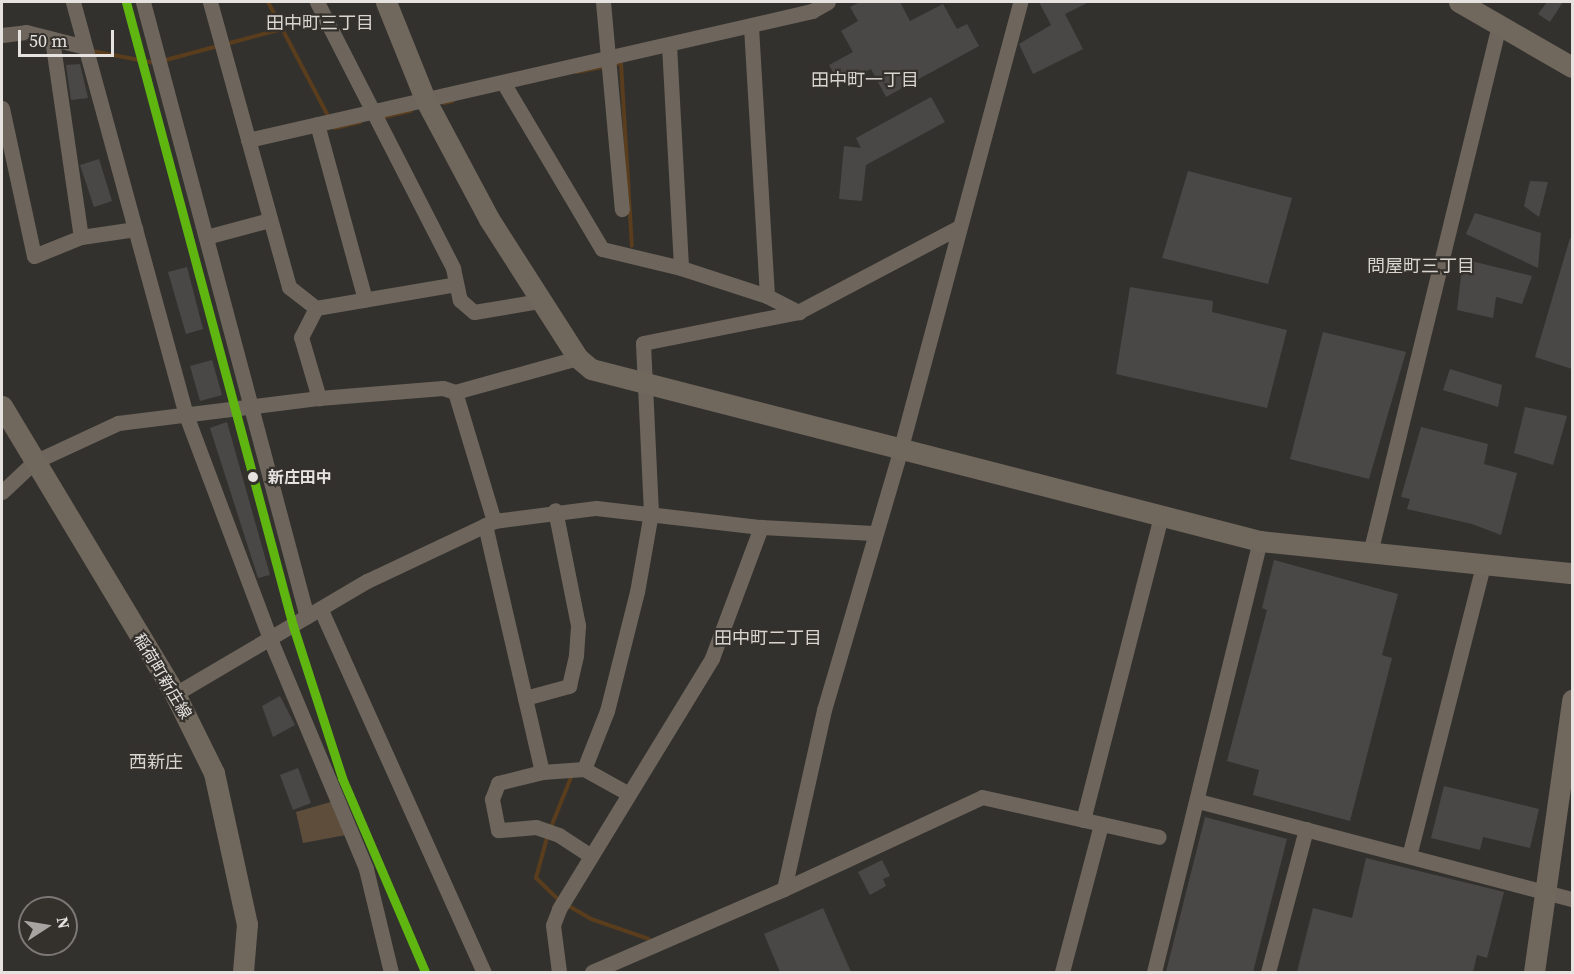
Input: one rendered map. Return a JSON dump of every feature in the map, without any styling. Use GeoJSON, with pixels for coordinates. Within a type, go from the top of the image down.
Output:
{"type":"FeatureCollection","features":[{"type":"Feature","properties":{"kind":"street"},"geometry":{"type":"LineString","coordinates":[[73,2],[186,416],[270,639],[366,869],[391,972]]}},
{"type":"Feature","properties":{"kind":"street"},"geometry":{"type":"LineString","coordinates":[[143,2],[307,617]]}},
{"type":"Feature","properties":{"kind":"street"},"geometry":{"type":"LineString","coordinates":[[210,2],[289,287],[316,308],[456,284]]}},
{"type":"Feature","properties":{"kind":"street"},"geometry":{"type":"LineString","coordinates":[[317,2],[369,112],[453,268],[460,300],[474,312],[540,301]]}},
{"type":"Feature","properties":{"kind":"street"},"geometry":{"type":"LineString","coordinates":[[386,2],[425,99],[489,219],[578,358],[591,369],[900,451],[1260,542],[1484,562],[1572,573]]}},
{"type":"Feature","properties":{"kind":"street"},"geometry":{"type":"LineString","coordinates":[[603,2],[622,209]]}},
{"type":"Feature","properties":{"kind":"street"},"geometry":{"type":"LineString","coordinates":[[248,140],[425,99],[504,84],[812,12],[828,2]]}},
{"type":"Feature","properties":{"kind":"street"},"geometry":{"type":"LineString","coordinates":[[784,889],[824,710],[873,533],[900,451],[1020,2]]}},
{"type":"Feature","properties":{"kind":"street"},"geometry":{"type":"LineString","coordinates":[[1459,2],[1572,67]]}},
{"type":"Feature","properties":{"kind":"street"},"geometry":{"type":"LineString","coordinates":[[751,25],[767,296]]}},
{"type":"Feature","properties":{"kind":"street"},"geometry":{"type":"LineString","coordinates":[[1370,553],[1499,25]]}},
{"type":"Feature","properties":{"kind":"street"},"geometry":{"type":"LineString","coordinates":[[2,35],[26,32],[85,47]]}},
{"type":"Feature","properties":{"kind":"street"},"geometry":{"type":"LineString","coordinates":[[52,39],[81,237]]}},
{"type":"Feature","properties":{"kind":"street"},"geometry":{"type":"LineString","coordinates":[[669,45],[681,267]]}},
{"type":"Feature","properties":{"kind":"street"},"geometry":{"type":"LineString","coordinates":[[504,84],[602,249],[681,267],[794,305],[799,312]]}},
{"type":"Feature","properties":{"kind":"street"},"geometry":{"type":"LineString","coordinates":[[2,108],[34,256],[81,237],[135,229]]}},
{"type":"Feature","properties":{"kind":"street"},"geometry":{"type":"LineString","coordinates":[[317,124],[365,300]]}},
{"type":"Feature","properties":{"kind":"street"},"geometry":{"type":"LineString","coordinates":[[206,237],[270,220]]}},
{"type":"Feature","properties":{"kind":"street"},"geometry":{"type":"LineString","coordinates":[[584,769],[612,689],[651,513],[642,343],[799,312],[959,227]]}},
{"type":"Feature","properties":{"kind":"street"},"geometry":{"type":"LineString","coordinates":[[316,308],[301,337],[319,398]]}},
{"type":"Feature","properties":{"kind":"street"},"geometry":{"type":"LineString","coordinates":[[2,492],[34,462],[118,423],[319,398],[443,388],[455,392],[578,358]]}},
{"type":"Feature","properties":{"kind":"street"},"geometry":{"type":"LineString","coordinates":[[455,392],[490,523],[542,772]]}},
{"type":"Feature","properties":{"kind":"street","name":"稲荷町新庄線"},"geometry":{"type":"LineString","coordinates":[[2,406],[175,694],[214,773],[226,818],[247,924],[243,972]]}},
{"type":"Feature","properties":{"kind":"street"},"geometry":{"type":"LineString","coordinates":[[175,694],[412,557],[490,523],[555,510],[596,508],[761,527],[873,533]]}},
{"type":"Feature","properties":{"kind":"street"},"geometry":{"type":"LineString","coordinates":[[525,698],[569,686],[576,655],[578,625],[555,510]]}},
{"type":"Feature","properties":{"kind":"street"},"geometry":{"type":"LineString","coordinates":[[1083,820],[1161,517]]}},
{"type":"Feature","properties":{"kind":"street"},"geometry":{"type":"LineString","coordinates":[[559,972],[553,925],[591,856],[712,658],[761,527]]}},
{"type":"Feature","properties":{"kind":"street"},"geometry":{"type":"LineString","coordinates":[[1154,972],[1260,542]]}},
{"type":"Feature","properties":{"kind":"street"},"geometry":{"type":"LineString","coordinates":[[1409,856],[1484,562]]}},
{"type":"Feature","properties":{"kind":"street"},"geometry":{"type":"LineString","coordinates":[[321,610],[484,972]]}},
{"type":"Feature","properties":{"kind":"street"},"geometry":{"type":"LineString","coordinates":[[1534,972],[1572,700]]}},
{"type":"Feature","properties":{"kind":"street"},"geometry":{"type":"LineString","coordinates":[[591,856],[559,835],[536,827],[498,830],[492,799],[498,783],[542,772],[584,769],[629,794]]}},
{"type":"Feature","properties":{"kind":"street"},"geometry":{"type":"LineString","coordinates":[[592,972],[784,889],[982,797],[1159,837]]}},
{"type":"Feature","properties":{"kind":"street"},"geometry":{"type":"LineString","coordinates":[[1198,801],[1572,899]]}},
{"type":"Feature","properties":{"kind":"street"},"geometry":{"type":"LineString","coordinates":[[1062,972],[1101,824]]}},
{"type":"Feature","properties":{"kind":"street"},"geometry":{"type":"LineString","coordinates":[[1268,972],[1306,829]]}},
{"type":"Feature","properties":{"kind":"shaded area"},"geometry":{"type":"Polygon","coordinates":[[[334,801],[346,835],[303,843],[296,812],[334,801]]]}},
{"type":"Feature","properties":{"kind":"building"},"geometry":{"type":"Polygon","coordinates":[[[860,2],[900,2],[910,21],[943,4],[957,29],[967,24],[979,46],[886,97],[871,69],[840,85],[829,65],[853,52],[841,31],[858,21],[850,7],[860,2]]]}},
{"type":"Feature","properties":{"kind":"building"},"geometry":{"type":"Polygon","coordinates":[[[1039,2],[1089,2],[1065,14],[1083,49],[1033,74],[1019,44],[1051,25],[1039,2]]]}},
{"type":"Feature","properties":{"kind":"building"},"geometry":{"type":"Polygon","coordinates":[[[1547,2],[1563,2],[1550,22],[1538,14],[1547,2]]]}},
{"type":"Feature","properties":{"kind":"building"},"geometry":{"type":"Polygon","coordinates":[[[80,64],[88,98],[71,100],[66,65],[80,64]]]}},
{"type":"Feature","properties":{"kind":"building"},"geometry":{"type":"Polygon","coordinates":[[[931,97],[945,122],[866,165],[862,201],[839,199],[844,146],[861,148],[856,138],[931,97]]]}},
{"type":"Feature","properties":{"kind":"building"},"geometry":{"type":"Polygon","coordinates":[[[99,159],[112,201],[94,207],[80,165],[99,159]]]}},
{"type":"Feature","properties":{"kind":"building"},"geometry":{"type":"Polygon","coordinates":[[[1188,171],[1292,198],[1268,284],[1162,258],[1188,171]]]}},
{"type":"Feature","properties":{"kind":"building"},"geometry":{"type":"Polygon","coordinates":[[[1530,181],[1548,182],[1539,217],[1524,206],[1530,181]]]}},
{"type":"Feature","properties":{"kind":"building"},"geometry":{"type":"Polygon","coordinates":[[[1475,213],[1541,233],[1538,268],[1466,234],[1475,213]]]}},
{"type":"Feature","properties":{"kind":"building"},"geometry":{"type":"Polygon","coordinates":[[[1570,238],[1572,239],[1572,369],[1535,357],[1570,238]]]}},
{"type":"Feature","properties":{"kind":"building"},"geometry":{"type":"Polygon","coordinates":[[[1463,259],[1532,276],[1522,304],[1496,297],[1493,318],[1457,310],[1463,259]]]}},
{"type":"Feature","properties":{"kind":"building"},"geometry":{"type":"Polygon","coordinates":[[[187,267],[203,329],[186,334],[168,272],[187,267]]]}},
{"type":"Feature","properties":{"kind":"building"},"geometry":{"type":"Polygon","coordinates":[[[1130,287],[1213,301],[1212,312],[1287,330],[1267,408],[1116,374],[1130,287]]]}},
{"type":"Feature","properties":{"kind":"building"},"geometry":{"type":"Polygon","coordinates":[[[1323,332],[1406,352],[1369,479],[1290,459],[1323,332]]]}},
{"type":"Feature","properties":{"kind":"building"},"geometry":{"type":"Polygon","coordinates":[[[212,360],[222,395],[200,401],[190,366],[212,360]]]}},
{"type":"Feature","properties":{"kind":"building"},"geometry":{"type":"Polygon","coordinates":[[[1450,369],[1502,385],[1498,407],[1443,390],[1450,369]]]}},
{"type":"Feature","properties":{"kind":"building"},"geometry":{"type":"Polygon","coordinates":[[[1525,407],[1567,416],[1553,465],[1514,453],[1525,407]]]}},
{"type":"Feature","properties":{"kind":"building"},"geometry":{"type":"Polygon","coordinates":[[[227,422],[270,575],[258,578],[210,428],[227,422]]]}},
{"type":"Feature","properties":{"kind":"building"},"geometry":{"type":"Polygon","coordinates":[[[1421,427],[1488,444],[1484,464],[1517,473],[1501,535],[1472,524],[1407,509],[1410,499],[1401,497],[1421,427]]]}},
{"type":"Feature","properties":{"kind":"building"},"geometry":{"type":"Polygon","coordinates":[[[1274,560],[1398,594],[1382,655],[1392,658],[1350,821],[1253,795],[1259,770],[1227,761],[1267,610],[1262,608],[1274,560]]]}},
{"type":"Feature","properties":{"kind":"building"},"geometry":{"type":"Polygon","coordinates":[[[280,696],[295,725],[273,737],[262,706],[280,696]]]}},
{"type":"Feature","properties":{"kind":"building"},"geometry":{"type":"Polygon","coordinates":[[[298,768],[311,803],[293,810],[280,775],[298,768]]]}},
{"type":"Feature","properties":{"kind":"building"},"geometry":{"type":"Polygon","coordinates":[[[1444,786],[1539,809],[1530,848],[1483,837],[1480,850],[1431,838],[1444,786]]]}},
{"type":"Feature","properties":{"kind":"building"},"geometry":{"type":"Polygon","coordinates":[[[1205,817],[1287,839],[1253,972],[1166,972],[1205,817]]]}},
{"type":"Feature","properties":{"kind":"building"},"geometry":{"type":"Polygon","coordinates":[[[1366,858],[1504,892],[1487,958],[1477,955],[1473,972],[1297,972],[1313,908],[1352,918],[1366,858]]]}},
{"type":"Feature","properties":{"kind":"building"},"geometry":{"type":"Polygon","coordinates":[[[882,860],[890,876],[883,879],[886,886],[870,895],[858,872],[882,860]]]}},
{"type":"Feature","properties":{"kind":"building"},"geometry":{"type":"Polygon","coordinates":[[[823,908],[851,972],[780,972],[764,934],[823,908]]]}},
{"type":"Feature","properties":{"kind":"waterway"},"geometry":{"type":"LineString","coordinates":[[268,2],[327,114]]}},
{"type":"Feature","properties":{"kind":"waterway"},"geometry":{"type":"LineString","coordinates":[[226,44],[282,29]]}},
{"type":"Feature","properties":{"kind":"waterway"},"geometry":{"type":"LineString","coordinates":[[162,61],[218,46]]}},
{"type":"Feature","properties":{"kind":"waterway"},"geometry":{"type":"LineString","coordinates":[[92,51],[155,63]]}},
{"type":"Feature","properties":{"kind":"waterway"},"geometry":{"type":"LineString","coordinates":[[615,64],[621,63],[632,246]]}},
{"type":"Feature","properties":{"kind":"waterway"},"geometry":{"type":"LineString","coordinates":[[577,72],[602,67]]}},
{"type":"Feature","properties":{"kind":"waterway"},"geometry":{"type":"LineString","coordinates":[[444,103],[453,101]]}},
{"type":"Feature","properties":{"kind":"waterway"},"geometry":{"type":"LineString","coordinates":[[380,118],[411,111]]}},
{"type":"Feature","properties":{"kind":"waterway"},"geometry":{"type":"LineString","coordinates":[[335,128],[360,122]]}},
{"type":"Feature","properties":{"kind":"waterway"},"geometry":{"type":"LineString","coordinates":[[551,827],[572,775]]}},
{"type":"Feature","properties":{"kind":"waterway"},"geometry":{"type":"LineString","coordinates":[[548,834],[536,878],[560,901]]}},
{"type":"Feature","properties":{"kind":"waterway"},"geometry":{"type":"LineString","coordinates":[[567,905],[591,919],[649,939]]}},
{"type":"Feature","properties":{"kind":"transit line"},"geometry":{"type":"LineString","coordinates":[[126,2],[293,626],[342,778],[425,972]]}},
{"type":"Feature","properties":{"kind":"place","name":"新庄田中"},"geometry":{"type":"Point","coordinates":[253,477]}},
{"type":"Feature","properties":{"kind":"district","name":"田中町三丁目"},"geometry":{"type":"Point","coordinates":[320,23]}},
{"type":"Feature","properties":{"kind":"district","name":"田中町一丁目"},"geometry":{"type":"Point","coordinates":[865,80]}},
{"type":"Feature","properties":{"kind":"district","name":"問屋町三丁目"},"geometry":{"type":"Point","coordinates":[1421,266]}},
{"type":"Feature","properties":{"kind":"district","name":"田中町二丁目"},"geometry":{"type":"Point","coordinates":[768,638]}},
{"type":"Feature","properties":{"kind":"district","name":"西新庄"},"geometry":{"type":"Point","coordinates":[156,762]}}]}
